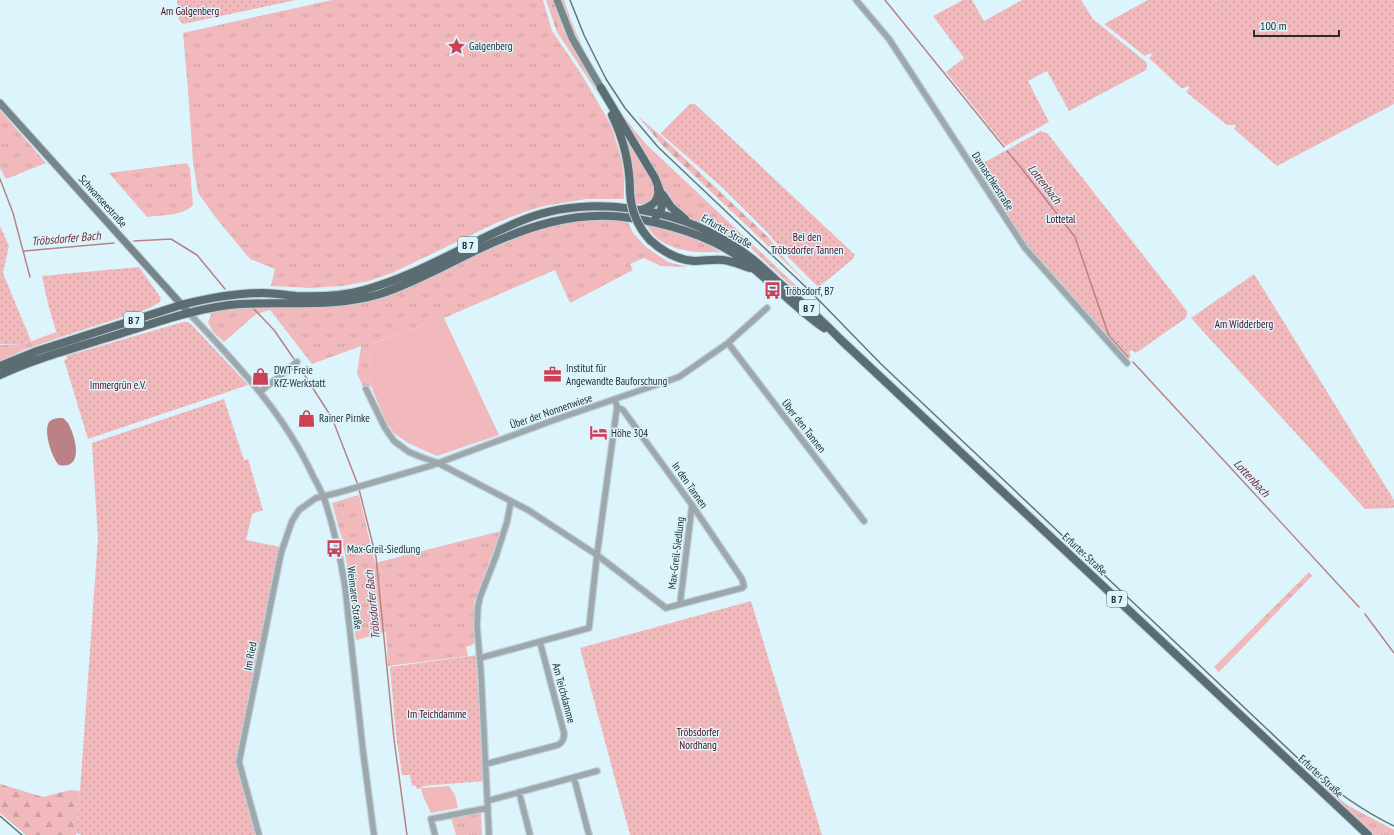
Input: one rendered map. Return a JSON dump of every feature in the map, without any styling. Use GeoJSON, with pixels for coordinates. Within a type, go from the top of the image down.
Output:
{"type":"FeatureCollection","features":[{"type":"Feature","properties":{"kind":"main road"},"geometry":{"type":"LineString","coordinates":[[601,88],[671,207],[692,224]]}},
{"type":"Feature","properties":{"kind":"main road","name":"B 7"},"geometry":{"type":"LineString","coordinates":[[601,88],[626,150],[632,206],[637,222],[650,240],[663,250],[678,258],[693,261],[725,261],[756,270]]}},
{"type":"Feature","properties":{"kind":"main road"},"geometry":{"type":"LineString","coordinates":[[639,210],[654,204],[657,198],[658,184]]}},
{"type":"Feature","properties":{"kind":"main road"},"geometry":{"type":"LineString","coordinates":[[647,221],[655,218],[659,214],[662,207],[663,199],[658,184]]}},
{"type":"Feature","properties":{"kind":"main road","name":"B 7"},"geometry":{"type":"LineString","coordinates":[[0,366],[37,351],[181,305],[208,298],[237,294],[265,293],[314,296],[360,291],[398,279],[477,241],[524,220],[547,212],[597,206],[620,207],[659,214],[692,224]]}},
{"type":"Feature","properties":{"kind":"main road","name":"B 7"},"geometry":{"type":"LineString","coordinates":[[0,375],[40,359],[189,313],[261,302],[316,304],[358,300],[378,295],[402,286],[520,230],[570,218],[593,216],[629,218],[647,221],[697,235],[714,242],[756,270]]}},
{"type":"Feature","properties":{"kind":"main road","name":"Erfurter Straße"},"geometry":{"type":"LineString","coordinates":[[692,224],[729,242],[756,262],[809,308],[840,339],[1368,835]]}},
{"type":"Feature","properties":{"kind":"main road","name":"Erfurter Straße"},"geometry":{"type":"LineString","coordinates":[[756,270],[808,317],[840,339]]}},
{"type":"Feature","properties":{"kind":"street"},"geometry":{"type":"LineString","coordinates":[[557,0],[572,38],[601,88]]}},
{"type":"Feature","properties":{"kind":"street","name":"Damaschkestraße"},"geometry":{"type":"LineString","coordinates":[[856,0],[889,39],[1024,248],[1127,363]]}},
{"type":"Feature","properties":{"kind":"street","name":"Schwanseestraße"},"geometry":{"type":"LineString","coordinates":[[0,103],[189,313]]}},
{"type":"Feature","properties":{"kind":"street","name":"Über der Nonnenwiese"},"geometry":{"type":"LineString","coordinates":[[323,496],[438,463],[679,377],[728,343],[767,308]]}},
{"type":"Feature","properties":{"kind":"street","name":"Weimarer Straße"},"geometry":{"type":"LineString","coordinates":[[189,313],[276,412],[301,450],[323,496],[332,525],[345,586],[363,751],[374,835]]}},
{"type":"Feature","properties":{"kind":"street","name":"Über den Tannen"},"geometry":{"type":"LineString","coordinates":[[728,343],[864,521]]}},
{"type":"Feature","properties":{"kind":"street"},"geometry":{"type":"LineString","coordinates":[[260,392],[297,362]]}},
{"type":"Feature","properties":{"kind":"street","name":"Max-Greil-Siedlung"},"geometry":{"type":"LineString","coordinates":[[366,389],[384,428],[394,440],[409,452],[438,463],[511,501],[548,523],[597,555],[666,608],[744,586]]}},
{"type":"Feature","properties":{"kind":"street"},"geometry":{"type":"LineString","coordinates":[[480,658],[589,628],[597,555],[617,407],[615,400]]}},
{"type":"Feature","properties":{"kind":"street","name":"In den Tannen"},"geometry":{"type":"LineString","coordinates":[[617,407],[624,410],[692,505],[742,579],[744,586]]}},
{"type":"Feature","properties":{"kind":"street","name":"Im Ried"},"geometry":{"type":"LineString","coordinates":[[259,835],[239,762],[282,553],[292,521],[299,510],[316,498],[323,496]]}},
{"type":"Feature","properties":{"kind":"street"},"geometry":{"type":"LineString","coordinates":[[489,835],[477,626],[478,606],[507,522],[511,501]]}},
{"type":"Feature","properties":{"kind":"street","name":"Max-Greil-Siedlung"},"geometry":{"type":"LineString","coordinates":[[680,604],[692,505]]}},
{"type":"Feature","properties":{"kind":"street","name":"Am Teichdamme"},"geometry":{"type":"LineString","coordinates":[[486,764],[562,742],[564,733],[540,642]]}},
{"type":"Feature","properties":{"kind":"street"},"geometry":{"type":"LineString","coordinates":[[487,800],[597,771]]}},
{"type":"Feature","properties":{"kind":"street"},"geometry":{"type":"LineString","coordinates":[[574,778],[589,835]]}},
{"type":"Feature","properties":{"kind":"street"},"geometry":{"type":"LineString","coordinates":[[519,792],[530,835]]}},
{"type":"Feature","properties":{"kind":"street"},"geometry":{"type":"LineString","coordinates":[[435,835],[432,819],[488,808]]}},
{"type":"Feature","properties":{"kind":"green space","name":"Am Galgenberg"},"geometry":{"type":"Polygon","coordinates":[[[177,0],[296,0],[183,24],[179,20],[177,0]]]}},
{"type":"Feature","properties":{"kind":"green space"},"geometry":{"type":"Polygon","coordinates":[[[332,0],[543,0],[552,31],[580,72],[612,128],[622,161],[624,199],[586,199],[544,206],[524,212],[496,223],[392,273],[369,281],[343,286],[311,288],[271,286],[275,269],[250,259],[216,218],[198,193],[193,162],[183,33],[332,0]]]}},
{"type":"Feature","properties":{"kind":"green space"},"geometry":{"type":"Polygon","coordinates":[[[546,0],[554,0],[563,28],[557,32],[546,0]]]}},
{"type":"Feature","properties":{"kind":"green space"},"geometry":{"type":"Polygon","coordinates":[[[560,0],[564,0],[579,39],[598,77],[621,112],[647,145],[806,295],[802,296],[743,241],[735,236],[733,238],[721,234],[686,217],[676,210],[667,196],[656,173],[579,47],[560,0]]]}},
{"type":"Feature","properties":{"kind":"green space"},"geometry":{"type":"Polygon","coordinates":[[[963,0],[972,0],[984,21],[1022,0],[1081,0],[1093,19],[1146,62],[1146,70],[1069,111],[1047,71],[1028,81],[1049,122],[1005,146],[946,72],[964,58],[933,16],[963,0]]]}},
{"type":"Feature","properties":{"kind":"green space"},"geometry":{"type":"Polygon","coordinates":[[[1148,0],[1394,0],[1394,104],[1277,166],[1234,129],[1236,126],[1235,125],[1227,125],[1186,92],[1190,87],[1188,86],[1181,88],[1149,58],[1152,55],[1151,53],[1145,56],[1104,24],[1148,0]]]}},
{"type":"Feature","properties":{"kind":"green space"},"geometry":{"type":"Polygon","coordinates":[[[563,28],[589,75],[597,92],[557,32],[563,28]]]}},
{"type":"Feature","properties":{"kind":"green space","name":"Bei den Tröbsdorfer Tannen"},"geometry":{"type":"Polygon","coordinates":[[[690,104],[695,104],[855,255],[853,259],[820,286],[817,286],[789,258],[767,232],[723,188],[661,134],[690,104]]]}},
{"type":"Feature","properties":{"kind":"green space"},"geometry":{"type":"Polygon","coordinates":[[[0,110],[46,163],[6,179],[0,168],[0,110]]]}},
{"type":"Feature","properties":{"kind":"green space"},"geometry":{"type":"Polygon","coordinates":[[[638,116],[769,238],[787,262],[811,287],[661,144],[638,116]]]}},
{"type":"Feature","properties":{"kind":"green space","name":"Lottetal"},"geometry":{"type":"Polygon","coordinates":[[[1041,131],[1048,134],[1187,311],[1186,318],[1136,353],[1131,350],[1129,352],[1131,356],[1127,360],[1027,246],[976,167],[1041,131]]]}},
{"type":"Feature","properties":{"kind":"green space"},"geometry":{"type":"Polygon","coordinates":[[[629,141],[645,167],[653,186],[654,196],[652,201],[647,204],[642,205],[634,202],[626,143],[629,141]]]}},
{"type":"Feature","properties":{"kind":"green space"},"geometry":{"type":"Polygon","coordinates":[[[187,163],[190,169],[193,205],[184,211],[165,215],[147,217],[109,173],[187,163]]]}},
{"type":"Feature","properties":{"kind":"green space"},"geometry":{"type":"Polygon","coordinates":[[[574,220],[627,220],[633,233],[646,247],[668,262],[688,267],[661,266],[644,258],[630,264],[633,270],[570,303],[555,270],[444,318],[384,339],[370,346],[369,374],[371,386],[364,389],[357,373],[361,346],[312,364],[270,310],[256,314],[224,342],[213,332],[208,322],[211,315],[210,313],[223,310],[261,305],[381,296],[528,232],[574,220]]]}},
{"type":"Feature","properties":{"kind":"green space"},"geometry":{"type":"Polygon","coordinates":[[[645,224],[695,239],[722,253],[682,250],[671,246],[658,239],[645,224]]]}},
{"type":"Feature","properties":{"kind":"green space"},"geometry":{"type":"Polygon","coordinates":[[[0,226],[9,246],[3,273],[31,341],[24,344],[0,344],[0,226]]]}},
{"type":"Feature","properties":{"kind":"green space"},"geometry":{"type":"Polygon","coordinates":[[[139,267],[161,298],[160,302],[150,308],[58,338],[42,276],[139,267]]]}},
{"type":"Feature","properties":{"kind":"green space","name":"Am Widderberg"},"geometry":{"type":"Polygon","coordinates":[[[1254,274],[1394,500],[1394,508],[1365,509],[1191,318],[1254,274]]]}},
{"type":"Feature","properties":{"kind":"green space"},"geometry":{"type":"Polygon","coordinates":[[[444,318],[499,435],[437,456],[408,443],[394,433],[386,422],[371,386],[369,374],[370,346],[384,339],[444,318]]]}},
{"type":"Feature","properties":{"kind":"green space","name":"Immergrün e.V."},"geometry":{"type":"Polygon","coordinates":[[[183,322],[188,322],[192,325],[248,385],[88,439],[64,360],[67,359],[66,356],[183,322]]]}},
{"type":"Feature","properties":{"kind":"green space"},"geometry":{"type":"Polygon","coordinates":[[[56,332],[58,338],[26,349],[0,361],[0,345],[24,344],[56,332]]]}},
{"type":"Feature","properties":{"kind":"green space"},"geometry":{"type":"Polygon","coordinates":[[[224,399],[244,460],[248,459],[263,510],[252,514],[246,540],[280,547],[238,761],[258,835],[82,835],[76,833],[98,538],[92,443],[224,399]]]}},
{"type":"Feature","properties":{"kind":"green space"},"geometry":{"type":"Polygon","coordinates":[[[359,495],[375,563],[501,531],[474,603],[474,644],[466,647],[468,656],[388,666],[386,632],[356,640],[350,580],[342,539],[332,503],[359,495]]]}},
{"type":"Feature","properties":{"kind":"green space"},"geometry":{"type":"Polygon","coordinates":[[[1309,572],[1312,576],[1219,672],[1214,667],[1309,572]]]}},
{"type":"Feature","properties":{"kind":"green space","name":"Tröbsdorfer Nordhang"},"geometry":{"type":"Polygon","coordinates":[[[751,601],[822,835],[630,835],[580,648],[751,601]]]}},
{"type":"Feature","properties":{"kind":"green space","name":"Im Teichdamme"},"geometry":{"type":"Polygon","coordinates":[[[478,655],[484,781],[423,786],[417,789],[416,786],[412,785],[410,775],[402,775],[396,735],[390,667],[478,655]]]}},
{"type":"Feature","properties":{"kind":"green space"},"geometry":{"type":"Polygon","coordinates":[[[1307,771],[1347,805],[1394,830],[1394,835],[1372,835],[1305,773],[1307,771]]]}},
{"type":"Feature","properties":{"kind":"green space"},"geometry":{"type":"Polygon","coordinates":[[[0,784],[43,797],[70,790],[80,791],[76,835],[26,835],[0,813],[0,784]]]}},
{"type":"Feature","properties":{"kind":"green space"},"geometry":{"type":"Polygon","coordinates":[[[449,786],[455,795],[458,808],[431,813],[421,788],[449,786]]]}},
{"type":"Feature","properties":{"kind":"green space"},"geometry":{"type":"Polygon","coordinates":[[[481,813],[482,835],[456,835],[451,818],[481,813]]]}},
{"type":"Feature","properties":{"kind":"shaded area"},"geometry":{"type":"Polygon","coordinates":[[[63,418],[69,424],[72,431],[76,445],[76,452],[72,463],[67,465],[59,465],[56,462],[51,450],[47,430],[50,421],[63,418]]]}},
{"type":"Feature","properties":{"kind":"waterway","name":"Lottenbach"},"geometry":{"type":"LineString","coordinates":[[885,0],[1004,147]]}},
{"type":"Feature","properties":{"kind":"waterway","name":"Lottenbach"},"geometry":{"type":"LineString","coordinates":[[1007,151],[1075,237],[1109,336],[1128,357]]}},
{"type":"Feature","properties":{"kind":"waterway","name":"Tröbsdorfer Bach"},"geometry":{"type":"LineString","coordinates":[[0,179],[13,213],[30,277]]}},
{"type":"Feature","properties":{"kind":"waterway","name":"Tröbsdorfer Bach"},"geometry":{"type":"LineString","coordinates":[[134,241],[171,239],[197,255],[225,289]]}},
{"type":"Feature","properties":{"kind":"waterway","name":"Tröbsdorfer Bach"},"geometry":{"type":"LineString","coordinates":[[24,251],[114,243]]}},
{"type":"Feature","properties":{"kind":"waterway","name":"Tröbsdorfer Bach"},"geometry":{"type":"LineString","coordinates":[[254,309],[274,330],[294,359]]}},
{"type":"Feature","properties":{"kind":"waterway","name":"Lottenbach"},"geometry":{"type":"LineString","coordinates":[[1133,362],[1359,607]]}},
{"type":"Feature","properties":{"kind":"waterway","name":"Tröbsdorfer Bach"},"geometry":{"type":"LineString","coordinates":[[298,365],[332,418],[358,485]]}},
{"type":"Feature","properties":{"kind":"waterway","name":"Tröbsdorfer Bach"},"geometry":{"type":"LineString","coordinates":[[359,489],[376,557],[394,739],[407,835]]}},
{"type":"Feature","properties":{"kind":"waterway","name":"Lottenbach"},"geometry":{"type":"LineString","coordinates":[[1365,614],[1394,653]]}},
{"type":"Feature","properties":{"kind":"railway"},"geometry":{"type":"LineString","coordinates":[[570,0],[584,35],[606,79],[625,108],[658,147],[810,291],[881,364],[1305,765],[1347,798],[1394,826]]}},
{"type":"Feature","properties":{"kind":"railway"},"geometry":{"type":"LineString","coordinates":[[0,816],[22,835]]}},
{"type":"Feature","properties":{"kind":"place","name":"Galgenberg"},"geometry":{"type":"Point","coordinates":[456,46]}},
{"type":"Feature","properties":{"kind":"place","name":"Tröbsdorf, B7"},"geometry":{"type":"Point","coordinates":[772,291]}},
{"type":"Feature","properties":{"kind":"place","name":"Institut für Angewandte Bauforschung"},"geometry":{"type":"Point","coordinates":[553,374]}},
{"type":"Feature","properties":{"kind":"place","name":"DWT Freie KfZ-Werkstatt"},"geometry":{"type":"Point","coordinates":[261,376]}},
{"type":"Feature","properties":{"kind":"place","name":"Rainer Pirnke"},"geometry":{"type":"Point","coordinates":[306,418]}},
{"type":"Feature","properties":{"kind":"place","name":"Höhe 304"},"geometry":{"type":"Point","coordinates":[598,433]}},
{"type":"Feature","properties":{"kind":"place","name":"Max-Greil-Siedlung"},"geometry":{"type":"Point","coordinates":[334,549]}}]}
